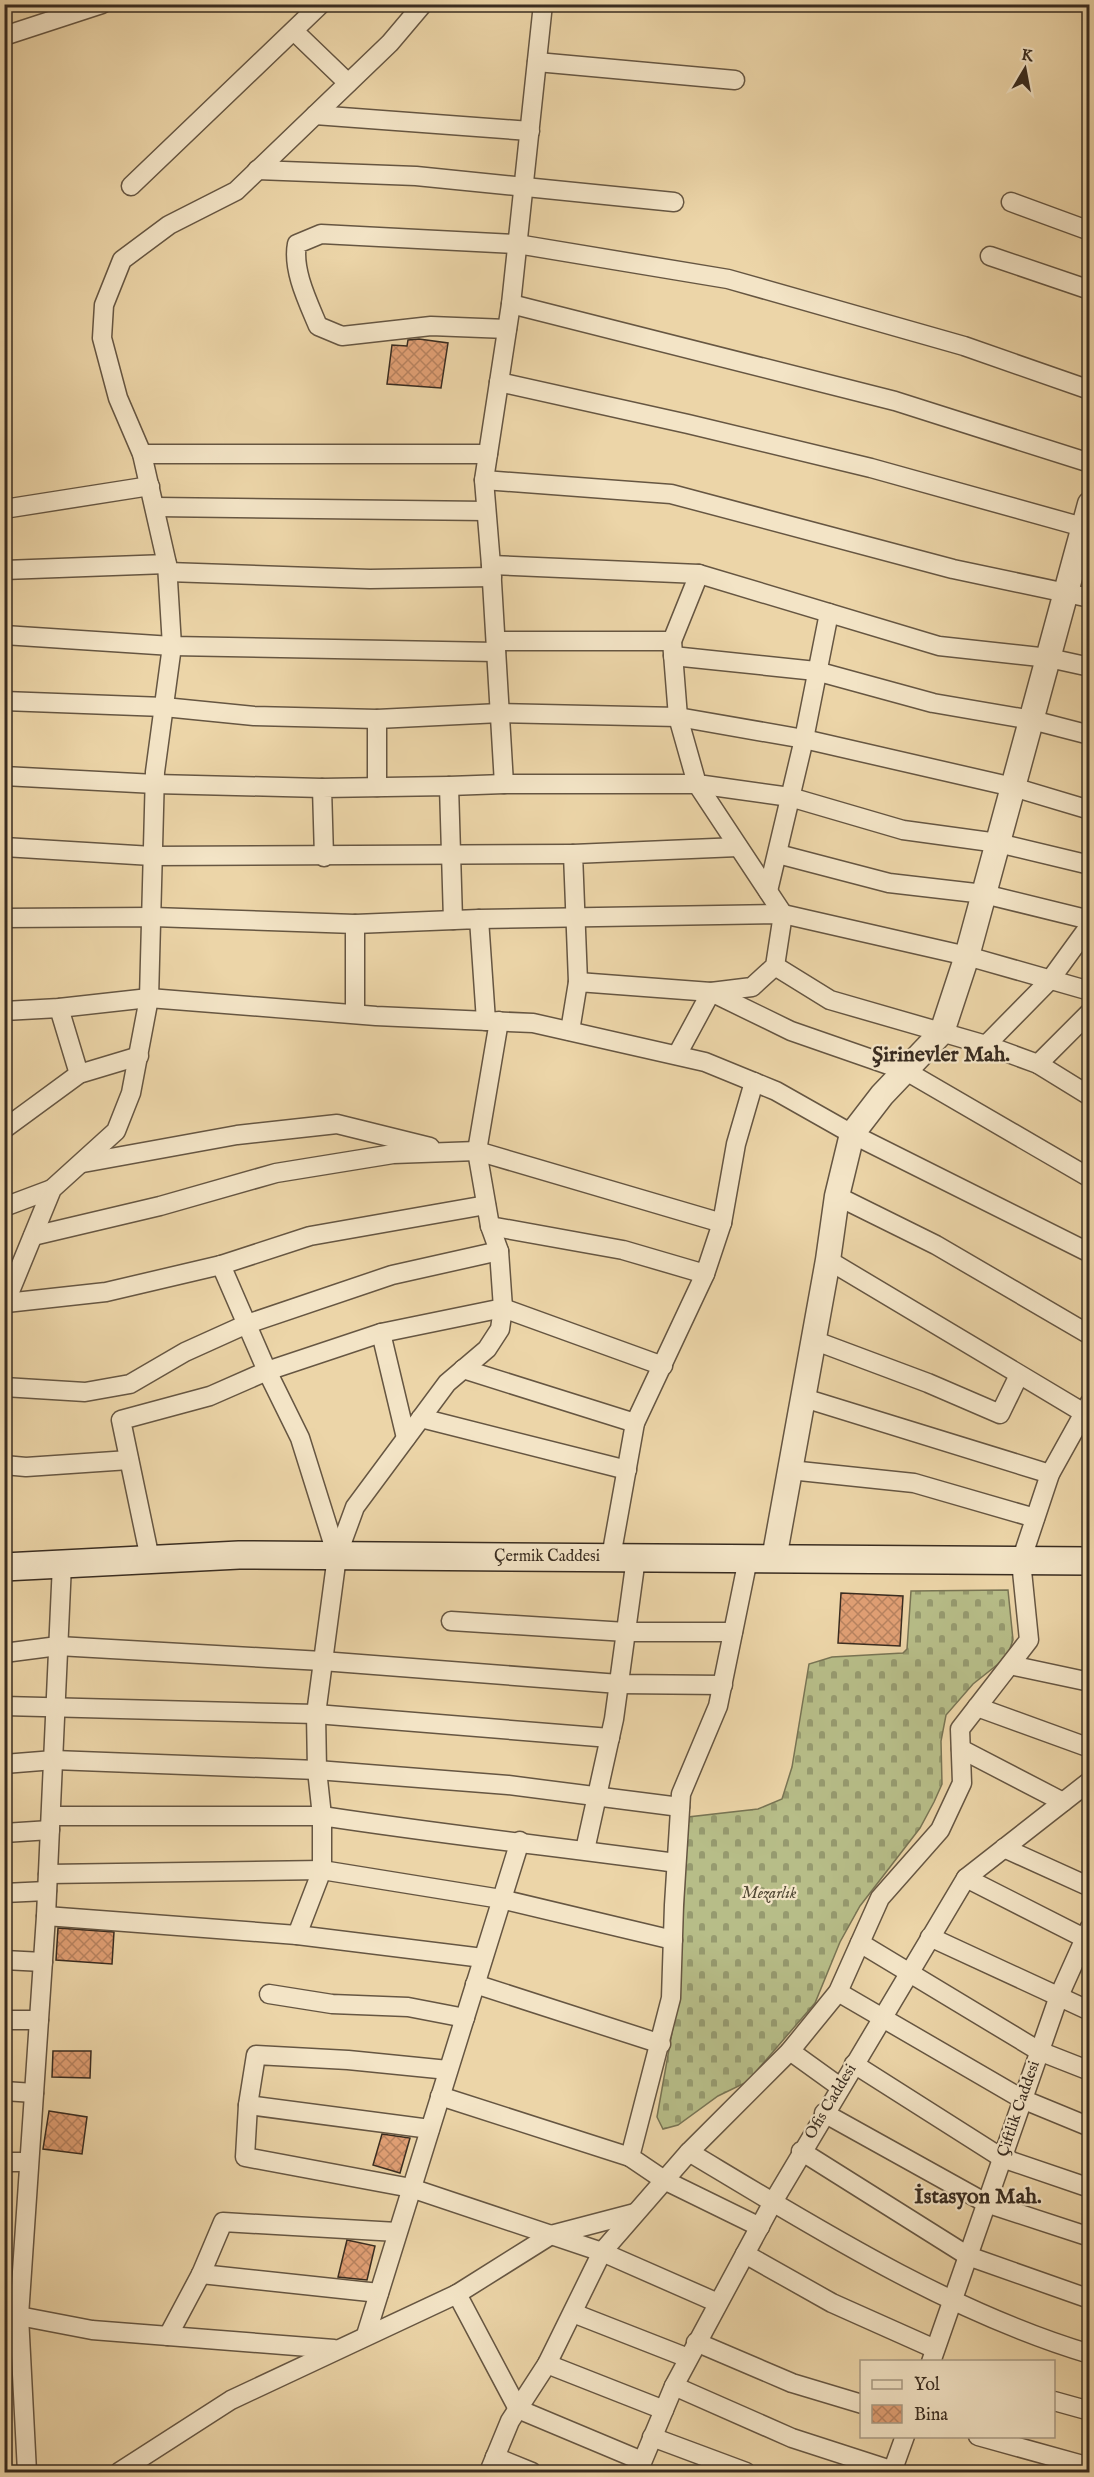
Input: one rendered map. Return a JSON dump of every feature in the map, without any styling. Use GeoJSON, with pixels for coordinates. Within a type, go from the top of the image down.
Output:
{"type":"FeatureCollection","features":[{"type":"Feature","properties":{"kind":"main road","name":"Çermik Caddesi"},"geometry":{"type":"LineString","coordinates":[[4,1567],[239,1555],[1089,1561]]}},
{"type":"Feature","properties":{"kind":"street"},"geometry":{"type":"LineString","coordinates":[[4,36],[102,4]]}},
{"type":"Feature","properties":{"kind":"street"},"geometry":{"type":"LineString","coordinates":[[131,186],[295,32],[321,4]]}},
{"type":"Feature","properties":{"kind":"street"},"geometry":{"type":"LineString","coordinates":[[4,1207],[52,1189],[116,1131],[131,1093],[149,998],[153,917],[154,784],[172,646],[167,568],[156,507],[142,454],[118,398],[102,338],[104,305],[123,260],[169,225],[236,191],[390,43],[423,4]]}},
{"type":"Feature","properties":{"kind":"street"},"geometry":{"type":"LineString","coordinates":[[504,784],[492,571],[483,480],[507,329],[543,4]]}},
{"type":"Feature","properties":{"kind":"street"},"geometry":{"type":"LineString","coordinates":[[295,32],[348,83]]}},
{"type":"Feature","properties":{"kind":"street"},"geometry":{"type":"LineString","coordinates":[[537,62],[735,80]]}},
{"type":"Feature","properties":{"kind":"street"},"geometry":{"type":"LineString","coordinates":[[315,115],[530,131]]}},
{"type":"Feature","properties":{"kind":"street"},"geometry":{"type":"LineString","coordinates":[[257,170],[416,177],[674,202]]}},
{"type":"Feature","properties":{"kind":"street"},"geometry":{"type":"LineString","coordinates":[[1011,202],[1089,231]]}},
{"type":"Feature","properties":{"kind":"street"},"geometry":{"type":"LineString","coordinates":[[507,329],[431,326],[342,336],[318,326],[304,292],[295,252],[297,244],[321,234],[517,244],[728,279],[964,346],[1089,390]]}},
{"type":"Feature","properties":{"kind":"street"},"geometry":{"type":"LineString","coordinates":[[990,256],[1089,290]]}},
{"type":"Feature","properties":{"kind":"street"},"geometry":{"type":"LineString","coordinates":[[510,304],[895,401],[1089,463]]}},
{"type":"Feature","properties":{"kind":"street"},"geometry":{"type":"LineString","coordinates":[[500,382],[688,423],[1088,520],[1066,591],[967,956],[942,1032],[882,1095],[852,1134],[837,1196],[828,1260],[774,1559]]}},
{"type":"Feature","properties":{"kind":"street"},"geometry":{"type":"LineString","coordinates":[[142,454],[488,454]]}},
{"type":"Feature","properties":{"kind":"street"},"geometry":{"type":"LineString","coordinates":[[483,480],[670,494],[953,569],[1066,591],[1089,598]]}},
{"type":"Feature","properties":{"kind":"street"},"geometry":{"type":"LineString","coordinates":[[4,509],[150,486]]}},
{"type":"Feature","properties":{"kind":"street"},"geometry":{"type":"LineString","coordinates":[[156,507],[486,512]]}},
{"type":"Feature","properties":{"kind":"street"},"geometry":{"type":"LineString","coordinates":[[4,570],[167,568],[370,579],[492,571],[699,574],[939,646],[1049,658],[1089,667]]}},
{"type":"Feature","properties":{"kind":"street"},"geometry":{"type":"LineString","coordinates":[[578,982],[711,992],[752,987],[775,966],[783,914],[697,784],[678,717],[672,648],[699,574]]}},
{"type":"Feature","properties":{"kind":"street"},"geometry":{"type":"LineString","coordinates":[[768,891],[804,739],[829,612]]}},
{"type":"Feature","properties":{"kind":"street"},"geometry":{"type":"LineString","coordinates":[[4,635],[172,646],[672,648],[816,670],[933,703],[1032,720],[1089,735]]}},
{"type":"Feature","properties":{"kind":"street"},"geometry":{"type":"LineString","coordinates":[[4,701],[164,707],[254,716],[377,718],[500,713],[678,717],[804,739],[1013,787],[1089,810]]}},
{"type":"Feature","properties":{"kind":"street"},"geometry":{"type":"LineString","coordinates":[[377,718],[377,787]]}},
{"type":"Feature","properties":{"kind":"street"},"geometry":{"type":"LineString","coordinates":[[4,776],[154,784],[322,788],[504,784],[697,784],[790,797],[903,830],[998,843],[1089,865]]}},
{"type":"Feature","properties":{"kind":"street"},"geometry":{"type":"LineString","coordinates":[[449,786],[453,921]]}},
{"type":"Feature","properties":{"kind":"street"},"geometry":{"type":"LineString","coordinates":[[322,788],[324,857]]}},
{"type":"Feature","properties":{"kind":"street"},"geometry":{"type":"LineString","coordinates":[[4,847],[152,856],[324,857],[573,854],[738,847]]}},
{"type":"Feature","properties":{"kind":"street"},"geometry":{"type":"LineString","coordinates":[[570,1031],[578,982],[573,854]]}},
{"type":"Feature","properties":{"kind":"street"},"geometry":{"type":"LineString","coordinates":[[778,854],[889,883],[984,894],[1089,920]]}},
{"type":"Feature","properties":{"kind":"street"},"geometry":{"type":"LineString","coordinates":[[4,918],[153,917],[355,924],[479,919],[783,914],[967,956],[1089,991]]}},
{"type":"Feature","properties":{"kind":"street"},"geometry":{"type":"LineString","coordinates":[[297,1935],[322,1870],[316,1714],[337,1556],[355,1507],[447,1383],[487,1349],[500,1329],[503,1308],[499,1251],[490,1226],[477,1151],[493,1021],[479,919]]}},
{"type":"Feature","properties":{"kind":"street"},"geometry":{"type":"LineString","coordinates":[[355,924],[355,1014]]}},
{"type":"Feature","properties":{"kind":"street"},"geometry":{"type":"LineString","coordinates":[[986,1045],[1050,980],[1089,926]]}},
{"type":"Feature","properties":{"kind":"street"},"geometry":{"type":"LineString","coordinates":[[775,966],[830,1000],[986,1045],[1038,1064],[1089,1096]]}},
{"type":"Feature","properties":{"kind":"street"},"geometry":{"type":"LineString","coordinates":[[677,1055],[711,992]]}},
{"type":"Feature","properties":{"kind":"street"},"geometry":{"type":"LineString","coordinates":[[711,992],[791,1031],[906,1071],[1089,1178]]}},
{"type":"Feature","properties":{"kind":"street"},"geometry":{"type":"LineString","coordinates":[[4,1011],[59,1008],[149,998],[355,1014],[534,1023],[570,1031],[705,1062],[776,1091],[852,1134],[1089,1253]]}},
{"type":"Feature","properties":{"kind":"street"},"geometry":{"type":"LineString","coordinates":[[59,1008],[79,1074]]}},
{"type":"Feature","properties":{"kind":"street"},"geometry":{"type":"LineString","coordinates":[[1038,1064],[1089,1012]]}},
{"type":"Feature","properties":{"kind":"street"},"geometry":{"type":"LineString","coordinates":[[4,1129],[79,1074],[139,1056]]}},
{"type":"Feature","properties":{"kind":"street"},"geometry":{"type":"LineString","coordinates":[[585,1850],[610,1738],[626,1632],[623,1558],[627,1470],[635,1423],[705,1274],[722,1223],[736,1144],[754,1082]]}},
{"type":"Feature","properties":{"kind":"street"},"geometry":{"type":"LineString","coordinates":[[83,1163],[237,1135],[337,1124],[449,1152]]}},
{"type":"Feature","properties":{"kind":"street"},"geometry":{"type":"LineString","coordinates":[[33,1236],[160,1206],[276,1173],[393,1155],[477,1151],[722,1223]]}},
{"type":"Feature","properties":{"kind":"street"},"geometry":{"type":"LineString","coordinates":[[52,1189],[5,1304],[106,1292],[220,1265],[310,1236],[486,1205]]}},
{"type":"Feature","properties":{"kind":"street"},"geometry":{"type":"LineString","coordinates":[[837,1196],[936,1245],[1089,1335]]}},
{"type":"Feature","properties":{"kind":"street"},"geometry":{"type":"LineString","coordinates":[[490,1226],[623,1250],[705,1274]]}},
{"type":"Feature","properties":{"kind":"street"},"geometry":{"type":"LineString","coordinates":[[4,1387],[85,1392],[130,1384],[185,1352],[247,1324],[392,1275],[499,1251]]}},
{"type":"Feature","properties":{"kind":"street"},"geometry":{"type":"LineString","coordinates":[[532,2472],[492,2465],[510,2421],[547,2364],[602,2252],[689,2152],[790,2051],[838,1992],[880,1898],[940,1830],[962,1783],[960,1729],[1029,1640],[1021,1561],[1050,1474],[1086,1408],[1019,1375],[828,1260]]}},
{"type":"Feature","properties":{"kind":"street"},"geometry":{"type":"LineString","coordinates":[[220,1265],[267,1371],[300,1438],[337,1556]]}},
{"type":"Feature","properties":{"kind":"street"},"geometry":{"type":"LineString","coordinates":[[150,1559],[121,1420],[210,1396],[267,1371],[381,1333],[503,1308],[663,1366]]}},
{"type":"Feature","properties":{"kind":"street"},"geometry":{"type":"LineString","coordinates":[[381,1333],[406,1438]]}},
{"type":"Feature","properties":{"kind":"street"},"geometry":{"type":"LineString","coordinates":[[813,1340],[928,1383],[1000,1414],[1019,1375]]}},
{"type":"Feature","properties":{"kind":"street"},"geometry":{"type":"LineString","coordinates":[[463,1369],[635,1423]]}},
{"type":"Feature","properties":{"kind":"street"},"geometry":{"type":"LineString","coordinates":[[804,1398],[1050,1474]]}},
{"type":"Feature","properties":{"kind":"street"},"geometry":{"type":"LineString","coordinates":[[421,1418],[627,1470]]}},
{"type":"Feature","properties":{"kind":"street"},"geometry":{"type":"LineString","coordinates":[[4,1465],[26,1467],[129,1460]]}},
{"type":"Feature","properties":{"kind":"street"},"geometry":{"type":"LineString","coordinates":[[790,1470],[914,1484],[1035,1518]]}},
{"type":"Feature","properties":{"kind":"street"},"geometry":{"type":"LineString","coordinates":[[630,2157],[672,1998],[676,1863],[681,1794],[718,1706],[748,1559]]}},
{"type":"Feature","properties":{"kind":"street"},"geometry":{"type":"LineString","coordinates":[[27,2472],[12,2316],[14,2239],[28,2162],[34,2093],[48,1883],[62,1564]]}},
{"type":"Feature","properties":{"kind":"street"},"geometry":{"type":"LineString","coordinates":[[451,1621],[626,1632],[733,1632]]}},
{"type":"Feature","properties":{"kind":"street"},"geometry":{"type":"LineString","coordinates":[[4,1653],[58,1646],[322,1661],[619,1684],[723,1685]]}},
{"type":"Feature","properties":{"kind":"street"},"geometry":{"type":"LineString","coordinates":[[1010,1665],[1089,1682]]}},
{"type":"Feature","properties":{"kind":"street"},"geometry":{"type":"LineString","coordinates":[[4,1706],[316,1714],[610,1738]]}},
{"type":"Feature","properties":{"kind":"street"},"geometry":{"type":"LineString","coordinates":[[977,1707],[1089,1748]]}},
{"type":"Feature","properties":{"kind":"street"},"geometry":{"type":"LineString","coordinates":[[961,1749],[1063,1802]]}},
{"type":"Feature","properties":{"kind":"street"},"geometry":{"type":"LineString","coordinates":[[4,1764],[54,1760],[317,1770],[508,1785],[680,1807]]}},
{"type":"Feature","properties":{"kind":"street","name":"Ofis Caddesi"},"geometry":{"type":"LineString","coordinates":[[640,2467],[674,2386],[692,2350],[801,2151],[966,1878],[1089,1781]]}},
{"type":"Feature","properties":{"kind":"street"},"geometry":{"type":"LineString","coordinates":[[4,1833],[51,1823],[321,1816],[418,1831],[520,1841],[676,1863]]}},
{"type":"Feature","properties":{"kind":"street"},"geometry":{"type":"LineString","coordinates":[[366,2335],[520,1841]]}},
{"type":"Feature","properties":{"kind":"street"},"geometry":{"type":"LineString","coordinates":[[1004,1848],[1089,1887]]}},
{"type":"Feature","properties":{"kind":"street"},"geometry":{"type":"LineString","coordinates":[[4,1893],[48,1883],[322,1870],[501,1899],[673,1940]]}},
{"type":"Feature","properties":{"kind":"street"},"geometry":{"type":"LineString","coordinates":[[966,1878],[1088,1935]]}},
{"type":"Feature","properties":{"kind":"street"},"geometry":{"type":"LineString","coordinates":[[46,1916],[297,1935],[483,1958]]}},
{"type":"Feature","properties":{"kind":"street","name":"Çiftlik Caddesi"},"geometry":{"type":"LineString","coordinates":[[933,2355],[1059,1996],[1088,1935]]}},
{"type":"Feature","properties":{"kind":"street"},"geometry":{"type":"LineString","coordinates":[[930,1937],[1089,2011]]}},
{"type":"Feature","properties":{"kind":"street"},"geometry":{"type":"LineString","coordinates":[[860,1943],[1039,2051],[1089,2071]]}},
{"type":"Feature","properties":{"kind":"street"},"geometry":{"type":"LineString","coordinates":[[4,1960],[43,1962]]}},
{"type":"Feature","properties":{"kind":"street"},"geometry":{"type":"LineString","coordinates":[[475,1984],[660,2044]]}},
{"type":"Feature","properties":{"kind":"street"},"geometry":{"type":"LineString","coordinates":[[838,1992],[1022,2099],[1089,2127]]}},
{"type":"Feature","properties":{"kind":"street"},"geometry":{"type":"LineString","coordinates":[[268,1994],[332,2004],[408,2007],[465,2018]]}},
{"type":"Feature","properties":{"kind":"street"},"geometry":{"type":"LineString","coordinates":[[4,2020],[39,2020]]}},
{"type":"Feature","properties":{"kind":"street"},"geometry":{"type":"LineString","coordinates":[[790,2051],[840,2086]]}},
{"type":"Feature","properties":{"kind":"street"},"geometry":{"type":"LineString","coordinates":[[448,2070],[348,2060],[256,2055],[248,2105],[245,2157],[411,2188],[602,2252],[718,2303]]}},
{"type":"Feature","properties":{"kind":"street"},"geometry":{"type":"LineString","coordinates":[[854,2064],[1002,2158],[1089,2188]]}},
{"type":"Feature","properties":{"kind":"street"},"geometry":{"type":"LineString","coordinates":[[4,2091],[34,2093]]}},
{"type":"Feature","properties":{"kind":"street"},"geometry":{"type":"LineString","coordinates":[[440,2096],[630,2157],[664,2180],[760,2227]]}},
{"type":"Feature","properties":{"kind":"street"},"geometry":{"type":"LineString","coordinates":[[248,2105],[430,2129]]}},
{"type":"Feature","properties":{"kind":"street"},"geometry":{"type":"LineString","coordinates":[[824,2113],[986,2203],[1089,2237]]}},
{"type":"Feature","properties":{"kind":"street"},"geometry":{"type":"LineString","coordinates":[[801,2151],[968,2256],[1089,2298]]}},
{"type":"Feature","properties":{"kind":"street"},"geometry":{"type":"LineString","coordinates":[[689,2152],[773,2202],[952,2301],[1045,2341],[1089,2354]]}},
{"type":"Feature","properties":{"kind":"street"},"geometry":{"type":"LineString","coordinates":[[4,2162],[28,2162]]}},
{"type":"Feature","properties":{"kind":"street"},"geometry":{"type":"LineString","coordinates":[[119,2472],[231,2400],[457,2294],[552,2235],[636,2213]]}},
{"type":"Feature","properties":{"kind":"street"},"geometry":{"type":"LineString","coordinates":[[168,2336],[201,2274],[223,2222],[397,2232]]}},
{"type":"Feature","properties":{"kind":"street"},"geometry":{"type":"LineString","coordinates":[[744,2254],[933,2355]]}},
{"type":"Feature","properties":{"kind":"street"},"geometry":{"type":"LineString","coordinates":[[201,2274],[378,2294]]}},
{"type":"Feature","properties":{"kind":"street"},"geometry":{"type":"LineString","coordinates":[[457,2294],[518,2409],[640,2467]]}},
{"type":"Feature","properties":{"kind":"street"},"geometry":{"type":"LineString","coordinates":[[573,2313],[860,2404]]}},
{"type":"Feature","properties":{"kind":"street"},"geometry":{"type":"LineString","coordinates":[[12,2316],[92,2330],[336,2349]]}},
{"type":"Feature","properties":{"kind":"street"},"geometry":{"type":"LineString","coordinates":[[547,2364],[664,2410]]}},
{"type":"Feature","properties":{"kind":"street"},"geometry":{"type":"LineString","coordinates":[[674,2386],[792,2438],[894,2472],[904,2438]]}},
{"type":"Feature","properties":{"kind":"street"},"geometry":{"type":"LineString","coordinates":[[1055,2402],[1089,2411]]}},
{"type":"Feature","properties":{"kind":"street"},"geometry":{"type":"LineString","coordinates":[[652,2437],[746,2472]]}},
{"type":"Feature","properties":{"kind":"street"},"geometry":{"type":"LineString","coordinates":[[985,2438],[1089,2467]]}},
{"type":"Feature","properties":{"kind":"green space","name":"Mezarlık"},"geometry":{"type":"Polygon","coordinates":[[[1008,1590],[1013,1640],[1007,1657],[973,1684],[946,1715],[941,1741],[942,1784],[934,1802],[920,1828],[860,1906],[840,1942],[815,2003],[747,2082],[718,2096],[678,2125],[663,2129],[657,2117],[679,1993],[688,1817],[758,1809],[782,1799],[792,1767],[809,1664],[832,1657],[903,1653],[907,1649],[911,1591],[1008,1590]]]}},
{"type":"Feature","properties":{"kind":"building"},"geometry":{"type":"Polygon","coordinates":[[[419,339],[448,343],[441,388],[387,384],[392,345],[407,346],[408,340],[419,339]]]}},
{"type":"Feature","properties":{"kind":"building"},"geometry":{"type":"Polygon","coordinates":[[[841,1593],[903,1596],[900,1646],[838,1643],[841,1593]]]}},
{"type":"Feature","properties":{"kind":"building"},"geometry":{"type":"Polygon","coordinates":[[[58,1928],[114,1932],[112,1964],[56,1960],[58,1928]]]}},
{"type":"Feature","properties":{"kind":"building"},"geometry":{"type":"Polygon","coordinates":[[[53,2051],[91,2051],[90,2078],[52,2077],[53,2051]]]}},
{"type":"Feature","properties":{"kind":"building"},"geometry":{"type":"Polygon","coordinates":[[[49,2111],[87,2117],[82,2154],[43,2149],[49,2111]]]}},
{"type":"Feature","properties":{"kind":"building"},"geometry":{"type":"Polygon","coordinates":[[[382,2134],[410,2138],[400,2173],[373,2165],[382,2134]]]}},
{"type":"Feature","properties":{"kind":"building"},"geometry":{"type":"Polygon","coordinates":[[[347,2240],[375,2246],[367,2280],[338,2277],[347,2240]]]}},
{"type":"Feature","properties":{"kind":"district","name":"Şirinevler Mah."},"geometry":{"type":"Point","coordinates":[941,1055]}},
{"type":"Feature","properties":{"kind":"district","name":"İstasyon Mah."},"geometry":{"type":"Point","coordinates":[978,2197]}}]}
